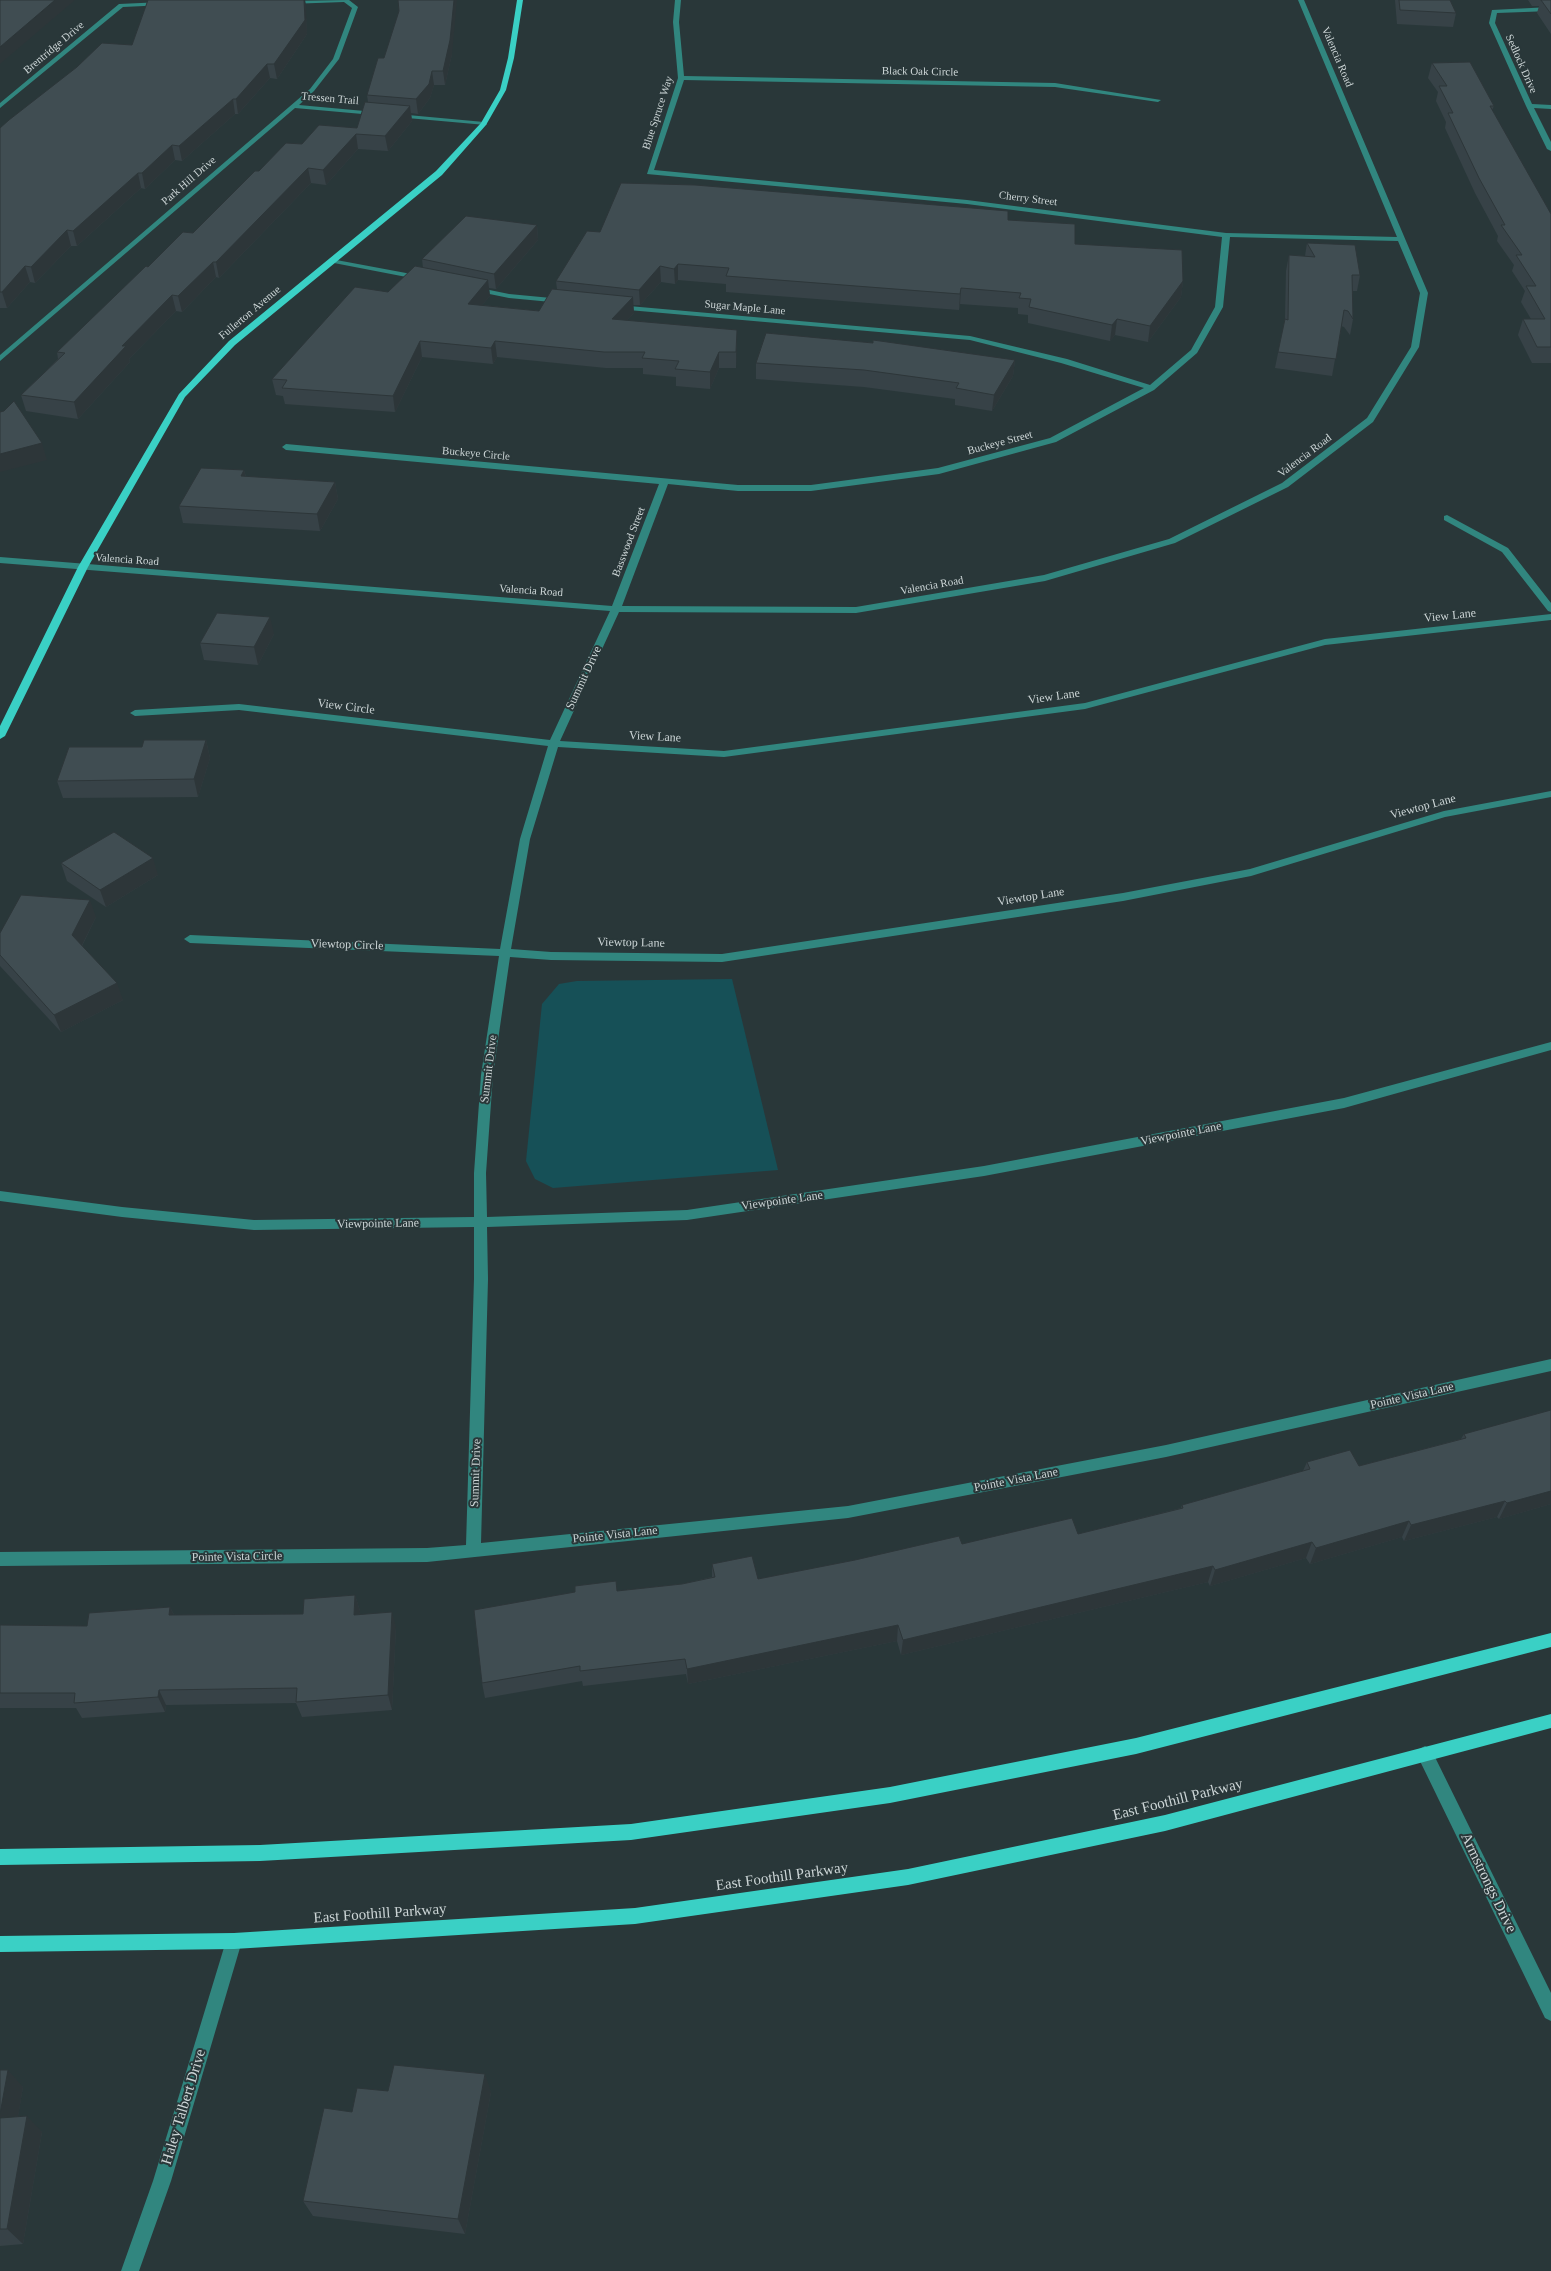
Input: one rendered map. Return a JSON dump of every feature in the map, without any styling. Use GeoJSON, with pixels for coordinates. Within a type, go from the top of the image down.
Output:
{"type":"FeatureCollection","features":[{"type":"Feature","properties":{"kind":"main road","name":"Fullerton Avenue"},"geometry":{"type":"LineString","coordinates":[[0,736],[83,568],[182,396],[232,342],[334,260],[393,208],[439,173],[484,124],[503,90],[511,58],[520,0]]}},
{"type":"Feature","properties":{"kind":"main road"},"geometry":{"type":"LineString","coordinates":[[0,1857],[260,1854],[641,1831],[890,1795],[1136,1746],[1551,1640]]}},
{"type":"Feature","properties":{"kind":"main road","name":"East Foothill Parkway"},"geometry":{"type":"LineString","coordinates":[[0,1944],[234,1941],[635,1916],[908,1877],[1165,1823],[1551,1721]]}},
{"type":"Feature","properties":{"kind":"street"},"geometry":{"type":"LineString","coordinates":[[277,2],[345,0]]}},
{"type":"Feature","properties":{"kind":"street","name":"Park Hill Drive"},"geometry":{"type":"LineString","coordinates":[[0,359],[312,90],[336,59],[355,7],[345,0]]}},
{"type":"Feature","properties":{"kind":"street","name":"Blue Spruce Way"},"geometry":{"type":"LineString","coordinates":[[650,172],[681,78],[676,22],[678,0]]}},
{"type":"Feature","properties":{"kind":"street","name":"Valencia Road"},"geometry":{"type":"LineString","coordinates":[[0,560],[616,609],[856,610],[1045,578],[1172,541],[1286,486],[1370,420],[1415,347],[1424,293],[1403,239],[1301,0]]}},
{"type":"Feature","properties":{"kind":"street","name":"Brentridge Drive"},"geometry":{"type":"LineString","coordinates":[[0,106],[121,6],[170,4]]}},
{"type":"Feature","properties":{"kind":"street","name":"Sedlock Drive"},"geometry":{"type":"LineString","coordinates":[[1551,8],[1494,11],[1492,23],[1529,106],[1551,149]]}},
{"type":"Feature","properties":{"kind":"street","name":"Black Oak Circle"},"geometry":{"type":"LineString","coordinates":[[681,78],[1055,85],[1158,100]]}},
{"type":"Feature","properties":{"kind":"street","name":"Tressen Trail"},"geometry":{"type":"LineString","coordinates":[[292,106],[484,124]]}},
{"type":"Feature","properties":{"kind":"street"},"geometry":{"type":"LineString","coordinates":[[1529,106],[1551,107]]}},
{"type":"Feature","properties":{"kind":"street","name":"Cherry Street"},"geometry":{"type":"LineString","coordinates":[[650,172],[966,202],[1226,235],[1403,239]]}},
{"type":"Feature","properties":{"kind":"street","name":"Buckeye Street"},"geometry":{"type":"LineString","coordinates":[[664,483],[738,488],[811,488],[939,471],[1053,440],[1151,388],[1194,351],[1219,307],[1226,235]]}},
{"type":"Feature","properties":{"kind":"street"},"geometry":{"type":"LineString","coordinates":[[334,260],[432,280]]}},
{"type":"Feature","properties":{"kind":"street"},"geometry":{"type":"LineString","coordinates":[[461,286],[509,296],[568,302]]}},
{"type":"Feature","properties":{"kind":"street","name":"Sugar Maple Lane"},"geometry":{"type":"LineString","coordinates":[[607,306],[970,338],[1064,361],[1151,388]]}},
{"type":"Feature","properties":{"kind":"street","name":"Buckeye Circle"},"geometry":{"type":"LineString","coordinates":[[286,447],[664,483]]}},
{"type":"Feature","properties":{"kind":"street","name":"Basswood Street"},"geometry":{"type":"LineString","coordinates":[[616,609],[664,483]]}},
{"type":"Feature","properties":{"kind":"street"},"geometry":{"type":"LineString","coordinates":[[1447,518],[1505,550],[1551,609]]}},
{"type":"Feature","properties":{"kind":"street","name":"Summit Drive"},"geometry":{"type":"LineString","coordinates":[[473,1550],[482,1278],[479,1221],[480,1173],[487,1075],[504,952],[525,839],[554,744],[616,609]]}},
{"type":"Feature","properties":{"kind":"street","name":"View Lane"},"geometry":{"type":"LineString","coordinates":[[554,744],[724,754],[1086,706],[1325,642],[1551,617]]}},
{"type":"Feature","properties":{"kind":"street","name":"View Circle"},"geometry":{"type":"LineString","coordinates":[[135,713],[239,707],[554,744]]}},
{"type":"Feature","properties":{"kind":"street","name":"Viewtop Lane"},"geometry":{"type":"LineString","coordinates":[[504,952],[551,956],[722,958],[1113,899],[1251,872],[1444,814],[1551,794]]}},
{"type":"Feature","properties":{"kind":"street","name":"Viewtop Circle"},"geometry":{"type":"LineString","coordinates":[[190,939],[504,952]]}},
{"type":"Feature","properties":{"kind":"street","name":"Viewpointe Lane"},"geometry":{"type":"LineString","coordinates":[[0,1196],[122,1212],[254,1225],[413,1224],[686,1215],[984,1171],[1344,1104],[1551,1046]]}},
{"type":"Feature","properties":{"kind":"street","name":"Pointe Vista Lane"},"geometry":{"type":"LineString","coordinates":[[473,1550],[848,1512],[1166,1451],[1551,1364]]}},
{"type":"Feature","properties":{"kind":"street","name":"Pointe Vista Circle"},"geometry":{"type":"LineString","coordinates":[[0,1559],[427,1555],[473,1550]]}},
{"type":"Feature","properties":{"kind":"street","name":"Armstrongs Drive"},"geometry":{"type":"LineString","coordinates":[[1425,1754],[1551,2012]]}},
{"type":"Feature","properties":{"kind":"street","name":"Haley Talbert Drive"},"geometry":{"type":"LineString","coordinates":[[130,2271],[162,2181],[234,1941]]}},
{"type":"Feature","properties":{"kind":"shaded area"},"geometry":{"type":"Polygon","coordinates":[[[732,979],[778,1170],[553,1188],[535,1179],[526,1161],[542,1004],[559,984],[577,981],[732,979]]]}},
{"type":"Feature","properties":{"kind":"building"},"geometry":{"type":"Polygon","coordinates":[[[0,0],[55,0],[0,47],[0,0]]]}},
{"type":"Feature","properties":{"kind":"building"},"geometry":{"type":"Polygon","coordinates":[[[148,0],[304,0],[305,20],[274,64],[267,64],[236,99],[233,99],[179,146],[172,145],[73,231],[67,230],[31,267],[25,266],[0,292],[0,128],[77,67],[102,43],[132,45],[148,0]]]}},
{"type":"Feature","properties":{"kind":"building"},"geometry":{"type":"Polygon","coordinates":[[[398,0],[454,0],[450,40],[443,71],[432,71],[429,84],[416,99],[367,95],[378,58],[384,58],[399,11],[398,0]]]}},
{"type":"Feature","properties":{"kind":"building"},"geometry":{"type":"Polygon","coordinates":[[[1399,0],[1450,0],[1456,13],[1400,10],[1399,0]]]}},
{"type":"Feature","properties":{"kind":"building"},"geometry":{"type":"Polygon","coordinates":[[[1541,0],[1551,0],[1551,14],[1541,0]]]}},
{"type":"Feature","properties":{"kind":"building"},"geometry":{"type":"Polygon","coordinates":[[[1470,62],[1494,106],[1490,106],[1551,214],[1551,347],[1537,347],[1523,319],[1545,319],[1526,286],[1536,286],[1516,255],[1522,255],[1501,225],[1505,225],[1479,178],[1448,113],[1453,113],[1439,86],[1447,86],[1432,63],[1470,62]]]}},
{"type":"Feature","properties":{"kind":"building"},"geometry":{"type":"Polygon","coordinates":[[[365,102],[410,106],[385,136],[356,134],[323,170],[308,168],[216,262],[213,262],[178,296],[172,295],[122,346],[126,346],[74,402],[21,395],[65,353],[57,352],[146,266],[148,267],[183,232],[193,233],[286,143],[302,144],[319,125],[357,128],[365,102]]]}},
{"type":"Feature","properties":{"kind":"building"},"geometry":{"type":"Polygon","coordinates":[[[621,183],[695,185],[1008,211],[1008,220],[1075,224],[1075,244],[1182,250],[1183,281],[1150,326],[1117,319],[1112,325],[1029,307],[1031,299],[1019,298],[1021,293],[961,288],[960,294],[726,276],[729,268],[678,264],[674,269],[660,266],[639,290],[556,281],[587,231],[600,232],[621,183]]]}},
{"type":"Feature","properties":{"kind":"building"},"geometry":{"type":"Polygon","coordinates":[[[466,216],[537,225],[494,274],[422,259],[466,216]]]}},
{"type":"Feature","properties":{"kind":"building"},"geometry":{"type":"Polygon","coordinates":[[[1307,243],[1355,245],[1360,275],[1352,275],[1353,319],[1348,311],[1344,310],[1336,359],[1278,352],[1285,319],[1288,320],[1289,255],[1315,257],[1307,243]]]}},
{"type":"Feature","properties":{"kind":"building"},"geometry":{"type":"Polygon","coordinates":[[[415,266],[488,280],[468,304],[539,311],[552,289],[633,297],[612,319],[737,330],[736,352],[719,352],[710,372],[675,369],[679,361],[642,358],[645,352],[604,352],[495,341],[491,348],[420,341],[393,396],[282,388],[287,380],[272,379],[355,287],[388,292],[415,266]]]}},
{"type":"Feature","properties":{"kind":"building"},"geometry":{"type":"Polygon","coordinates":[[[766,333],[873,343],[873,340],[1015,360],[994,395],[956,388],[959,383],[864,370],[756,363],[766,333]]]}},
{"type":"Feature","properties":{"kind":"building"},"geometry":{"type":"Polygon","coordinates":[[[14,401],[42,443],[0,454],[0,412],[4,411],[14,401]]]}},
{"type":"Feature","properties":{"kind":"building"},"geometry":{"type":"Polygon","coordinates":[[[201,468],[244,470],[241,476],[335,482],[317,514],[179,506],[201,468]]]}},
{"type":"Feature","properties":{"kind":"building"},"geometry":{"type":"Polygon","coordinates":[[[217,613],[270,617],[254,647],[200,643],[217,613]]]}},
{"type":"Feature","properties":{"kind":"building"},"geometry":{"type":"Polygon","coordinates":[[[144,740],[206,740],[194,779],[57,781],[69,747],[142,747],[144,740]]]}},
{"type":"Feature","properties":{"kind":"building"},"geometry":{"type":"Polygon","coordinates":[[[114,832],[153,858],[100,890],[61,863],[114,832]]]}},
{"type":"Feature","properties":{"kind":"building"},"geometry":{"type":"Polygon","coordinates":[[[21,895],[90,900],[72,935],[117,983],[54,1015],[0,955],[0,933],[21,895]]]}},
{"type":"Feature","properties":{"kind":"building"},"geometry":{"type":"Polygon","coordinates":[[[1551,1410],[1551,1491],[1507,1503],[1505,1501],[1411,1525],[1409,1521],[1316,1548],[1312,1542],[1215,1570],[1213,1566],[903,1640],[898,1625],[687,1669],[685,1659],[580,1671],[580,1666],[482,1683],[474,1610],[575,1592],[575,1586],[616,1581],[617,1591],[682,1584],[715,1577],[712,1564],[752,1556],[758,1579],[855,1560],[959,1536],[962,1544],[1072,1518],[1078,1534],[1183,1508],[1182,1505],[1310,1469],[1307,1462],[1350,1450],[1359,1466],[1466,1438],[1464,1434],[1551,1410]]]}},
{"type":"Feature","properties":{"kind":"building"},"geometry":{"type":"Polygon","coordinates":[[[355,1595],[354,1615],[392,1612],[388,1695],[296,1702],[297,1688],[159,1690],[158,1697],[74,1703],[75,1693],[0,1693],[0,1625],[87,1626],[89,1613],[170,1607],[169,1615],[303,1614],[304,1599],[355,1595]]]}},
{"type":"Feature","properties":{"kind":"building"},"geometry":{"type":"Polygon","coordinates":[[[394,2065],[485,2074],[458,2219],[303,2201],[324,2108],[352,2112],[357,2088],[388,2091],[394,2065]]]}},
{"type":"Feature","properties":{"kind":"building"},"geometry":{"type":"Polygon","coordinates":[[[0,2070],[8,2070],[0,2114],[0,2070]]]}},
{"type":"Feature","properties":{"kind":"building"},"geometry":{"type":"Polygon","coordinates":[[[27,2116],[7,2229],[0,2229],[0,2118],[27,2116]]]}}]}
